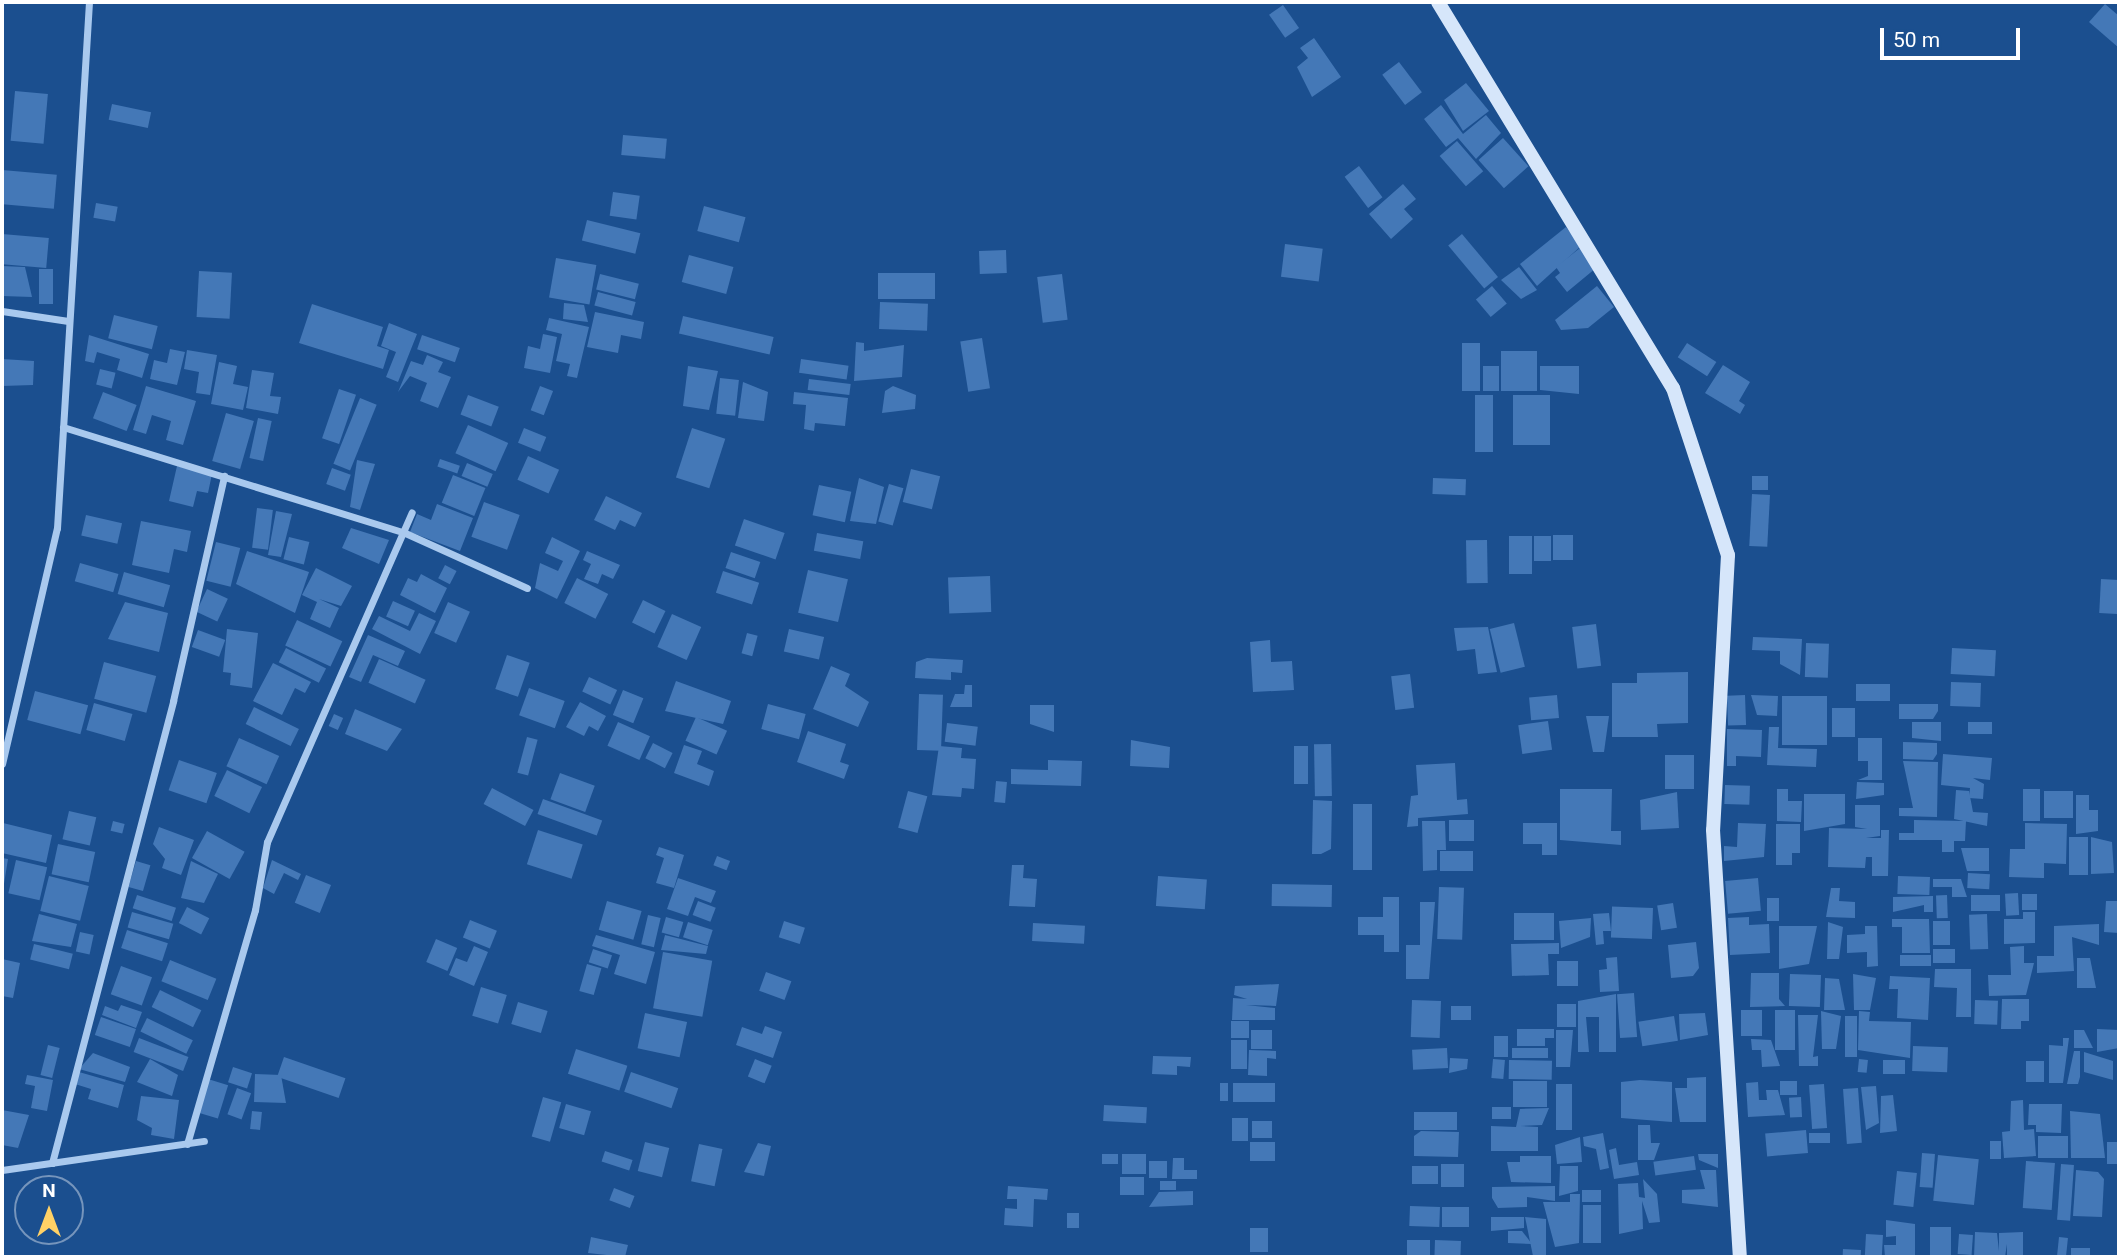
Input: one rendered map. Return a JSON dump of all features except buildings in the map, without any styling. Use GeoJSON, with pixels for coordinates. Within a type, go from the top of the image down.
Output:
{"type":"FeatureCollection","features":[{"type":"Feature","properties":{"kind":"street"},"geometry":{"type":"LineString","coordinates":[[2,764],[57,528],[89,2]]}},
{"type":"Feature","properties":{"kind":"street"},"geometry":{"type":"LineString","coordinates":[[1438,2],[1673,388],[1728,555],[1713,830],[1740,1257]]}},
{"type":"Feature","properties":{"kind":"street"},"geometry":{"type":"LineString","coordinates":[[2,311],[68,321]]}},
{"type":"Feature","properties":{"kind":"street"},"geometry":{"type":"LineString","coordinates":[[62,427],[224,475],[403,533],[527,587]]}},
{"type":"Feature","properties":{"kind":"street"},"geometry":{"type":"LineString","coordinates":[[52,1163],[173,701],[224,475]]}},
{"type":"Feature","properties":{"kind":"street"},"geometry":{"type":"LineString","coordinates":[[187,1144],[255,910],[267,842],[412,512]]}},
{"type":"Feature","properties":{"kind":"street"},"geometry":{"type":"LineString","coordinates":[[2,1170],[204,1141]]}}]}
